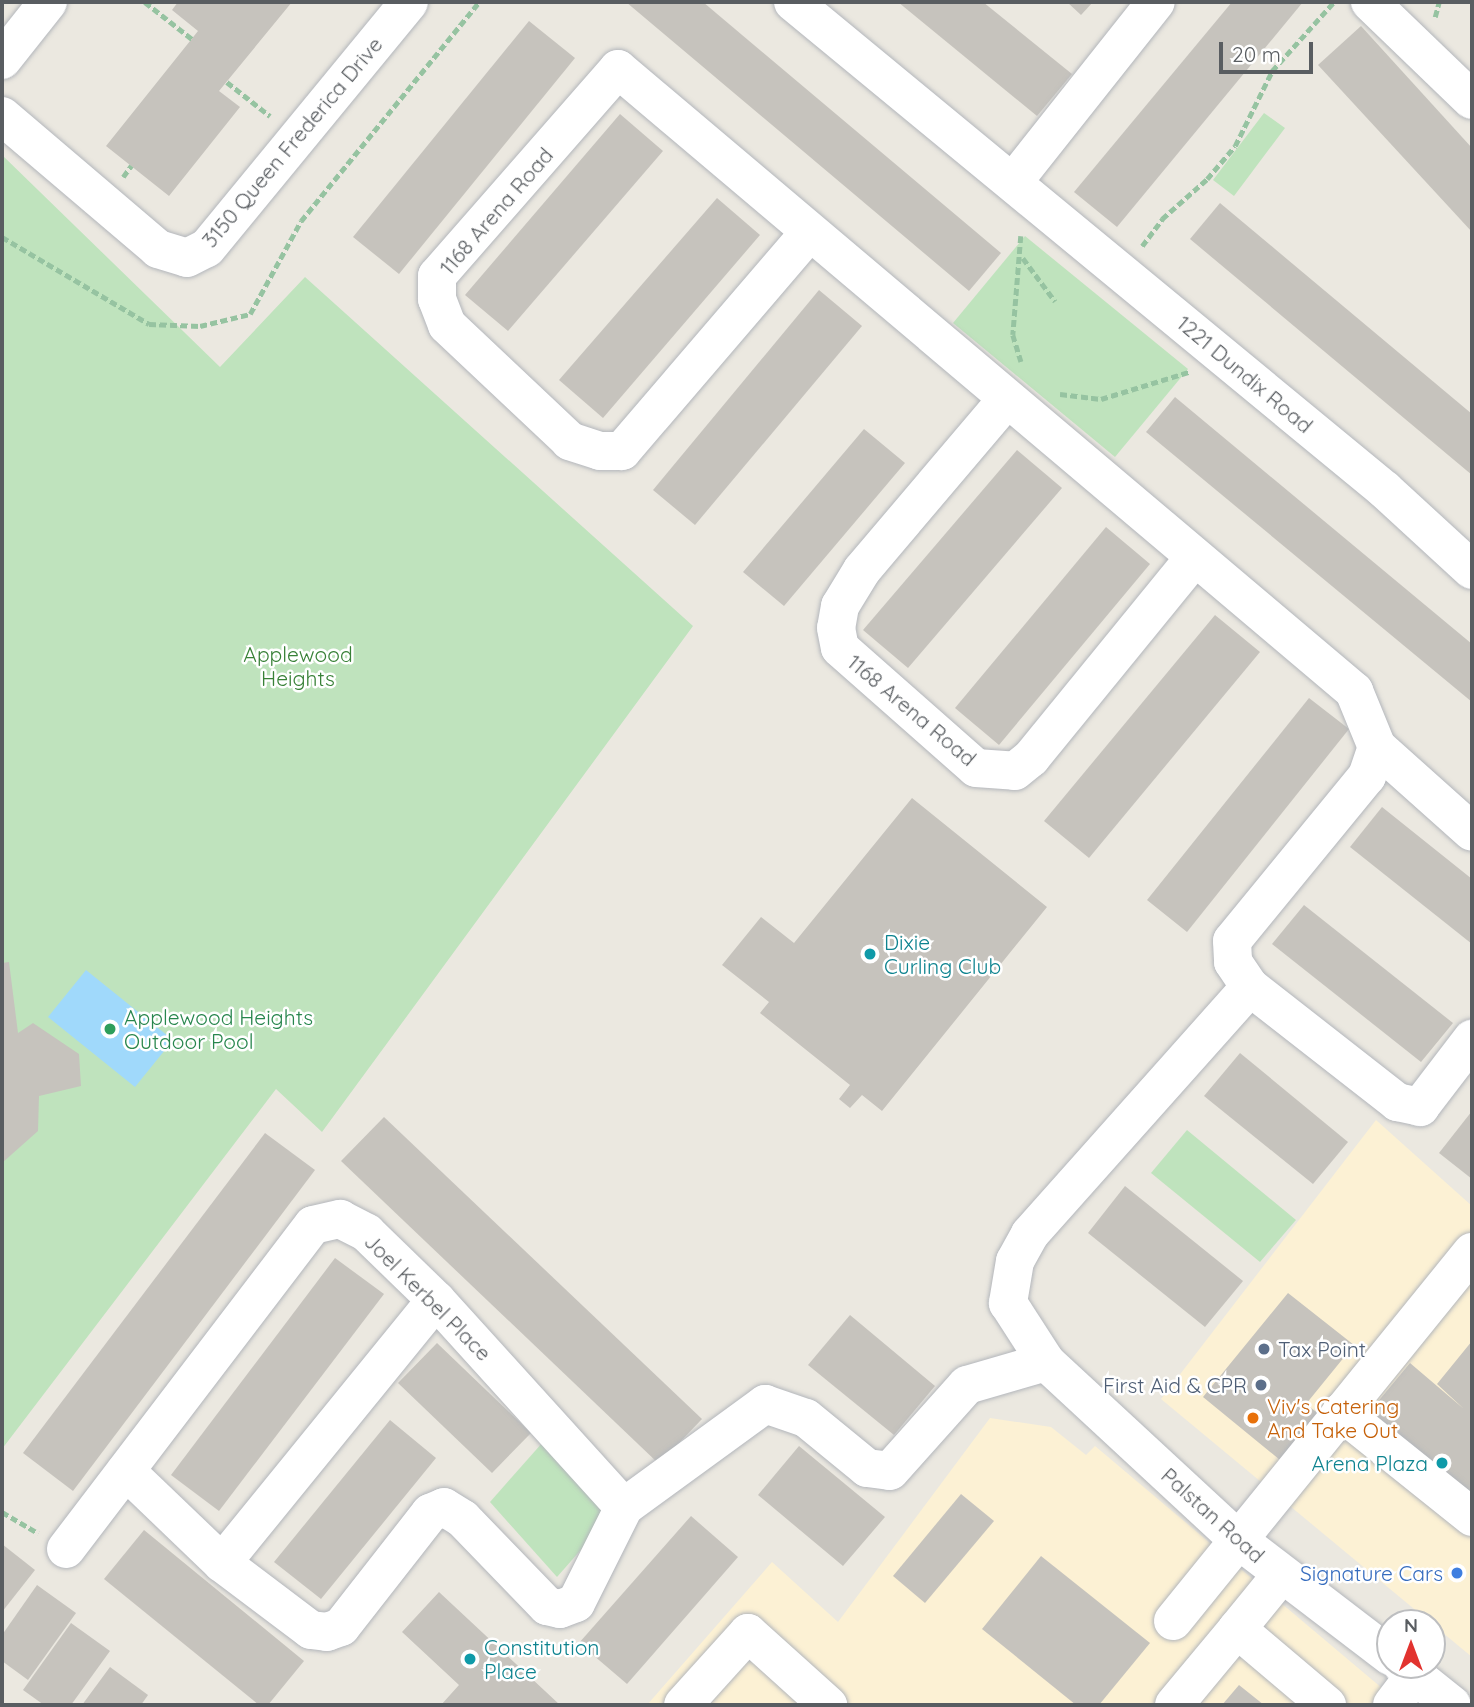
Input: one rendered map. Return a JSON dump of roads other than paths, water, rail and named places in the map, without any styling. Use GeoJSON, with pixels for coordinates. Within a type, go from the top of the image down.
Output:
{"type":"FeatureCollection","features":[{"type":"Feature","properties":{"kind":"street"},"geometry":{"type":"LineString","coordinates":[[2,60],[48,2]]}},
{"type":"Feature","properties":{"kind":"street","name":"3150 Queen Frederica Drive"},"geometry":{"type":"LineString","coordinates":[[2,116],[158,249],[187,258],[206,248],[409,2]]}},
{"type":"Feature","properties":{"kind":"street","name":"1221 Dundix Road"},"geometry":{"type":"LineString","coordinates":[[793,2],[1385,490],[1472,570]]}},
{"type":"Feature","properties":{"kind":"street"},"geometry":{"type":"LineString","coordinates":[[1026,192],[1156,2]]}},
{"type":"Feature","properties":{"kind":"street"},"geometry":{"type":"LineString","coordinates":[[1370,2],[1472,100]]}},
{"type":"Feature","properties":{"kind":"street","name":"1168 Arena Road"},"geometry":{"type":"LineString","coordinates":[[808,234],[622,451],[600,451],[570,441],[447,325],[437,299],[437,276],[618,69],[808,234],[1017,385],[1195,556],[1354,691],[1377,747],[1472,832]]}},
{"type":"Feature","properties":{"kind":"street","name":"1168 Arena Road"},"geometry":{"type":"LineString","coordinates":[[1017,385],[862,570],[839,606],[836,628],[839,648],[976,768],[1015,771],[1031,758],[1195,556]]}},
{"type":"Feature","properties":{"kind":"street"},"geometry":{"type":"LineString","coordinates":[[1377,747],[1367,776],[1233,941],[1233,962],[1250,987],[1397,1102],[1420,1107],[1472,1039]]}},
{"type":"Feature","properties":{"kind":"street","name":"Palstan Road"},"geometry":{"type":"LineString","coordinates":[[1250,987],[1030,1234],[1015,1261],[1008,1303],[1046,1362],[1237,1539],[1376,1646]]}},
{"type":"Feature","properties":{"kind":"street","name":"Joel Kerbel Place"},"geometry":{"type":"LineString","coordinates":[[66,1549],[313,1226],[340,1219],[367,1233],[436,1300],[624,1507]]}},
{"type":"Feature","properties":{"kind":"street"},"geometry":{"type":"LineString","coordinates":[[1173,1621],[1472,1252]]}},
{"type":"Feature","properties":{"kind":"street"},"geometry":{"type":"LineString","coordinates":[[222,1563],[436,1300]]}},
{"type":"Feature","properties":{"kind":"street"},"geometry":{"type":"LineString","coordinates":[[126,1471],[222,1563],[311,1630],[327,1632],[341,1627],[429,1513],[444,1507],[463,1519],[547,1606],[560,1609],[576,1603],[624,1507],[765,1404],[806,1418],[867,1468],[890,1471],[967,1385],[1046,1362]]}},
{"type":"Feature","properties":{"kind":"street"},"geometry":{"type":"LineString","coordinates":[[1341,1412],[1472,1517]]}},
{"type":"Feature","properties":{"kind":"street"},"geometry":{"type":"LineString","coordinates":[[1174,1705],[1281,1575]]}},
{"type":"Feature","properties":{"kind":"street"},"geometry":{"type":"LineString","coordinates":[[1237,1629],[1327,1705]]}},
{"type":"Feature","properties":{"kind":"street"},"geometry":{"type":"LineString","coordinates":[[683,1705],[748,1633],[828,1705]]}},
{"type":"Feature","properties":{"kind":"street"},"geometry":{"type":"LineString","coordinates":[[1392,1705],[1398,1679]]}},
{"type":"Feature","properties":{"kind":"street","name":"Palstan Road"},"geometry":{"type":"LineString","coordinates":[[1420,1679],[1452,1705]]}},
{"type":"Feature","properties":{"kind":"water","name":"Applewood Heights Outdoor Pool"},"geometry":{"type":"Polygon","coordinates":[[[86,970],[173,1040],[135,1087],[48,1017],[86,970]]]}},
{"type":"Feature","properties":{"kind":"place","name":"Dixie Curling Club"},"geometry":{"type":"Point","coordinates":[870,954]}},
{"type":"Feature","properties":{"kind":"place","name":"Applewood Heights Outdoor Pool"},"geometry":{"type":"Point","coordinates":[110,1029]}},
{"type":"Feature","properties":{"kind":"place","name":"Tax Point"},"geometry":{"type":"Point","coordinates":[1264,1349]}},
{"type":"Feature","properties":{"kind":"place","name":"First Aid & CPR"},"geometry":{"type":"Point","coordinates":[1261,1385]}},
{"type":"Feature","properties":{"kind":"place","name":"Viv's Catering And Take Out"},"geometry":{"type":"Point","coordinates":[1253,1418]}},
{"type":"Feature","properties":{"kind":"place","name":"Arena Plaza"},"geometry":{"type":"Point","coordinates":[1442,1463]}},
{"type":"Feature","properties":{"kind":"place","name":"Signature Cars"},"geometry":{"type":"Point","coordinates":[1457,1573]}},
{"type":"Feature","properties":{"kind":"place","name":"Constitution Place"},"geometry":{"type":"Point","coordinates":[470,1659]}},
{"type":"Feature","properties":{"kind":"park label","name":"Applewood Heights"},"geometry":{"type":"Point","coordinates":[298,666]}}]}
